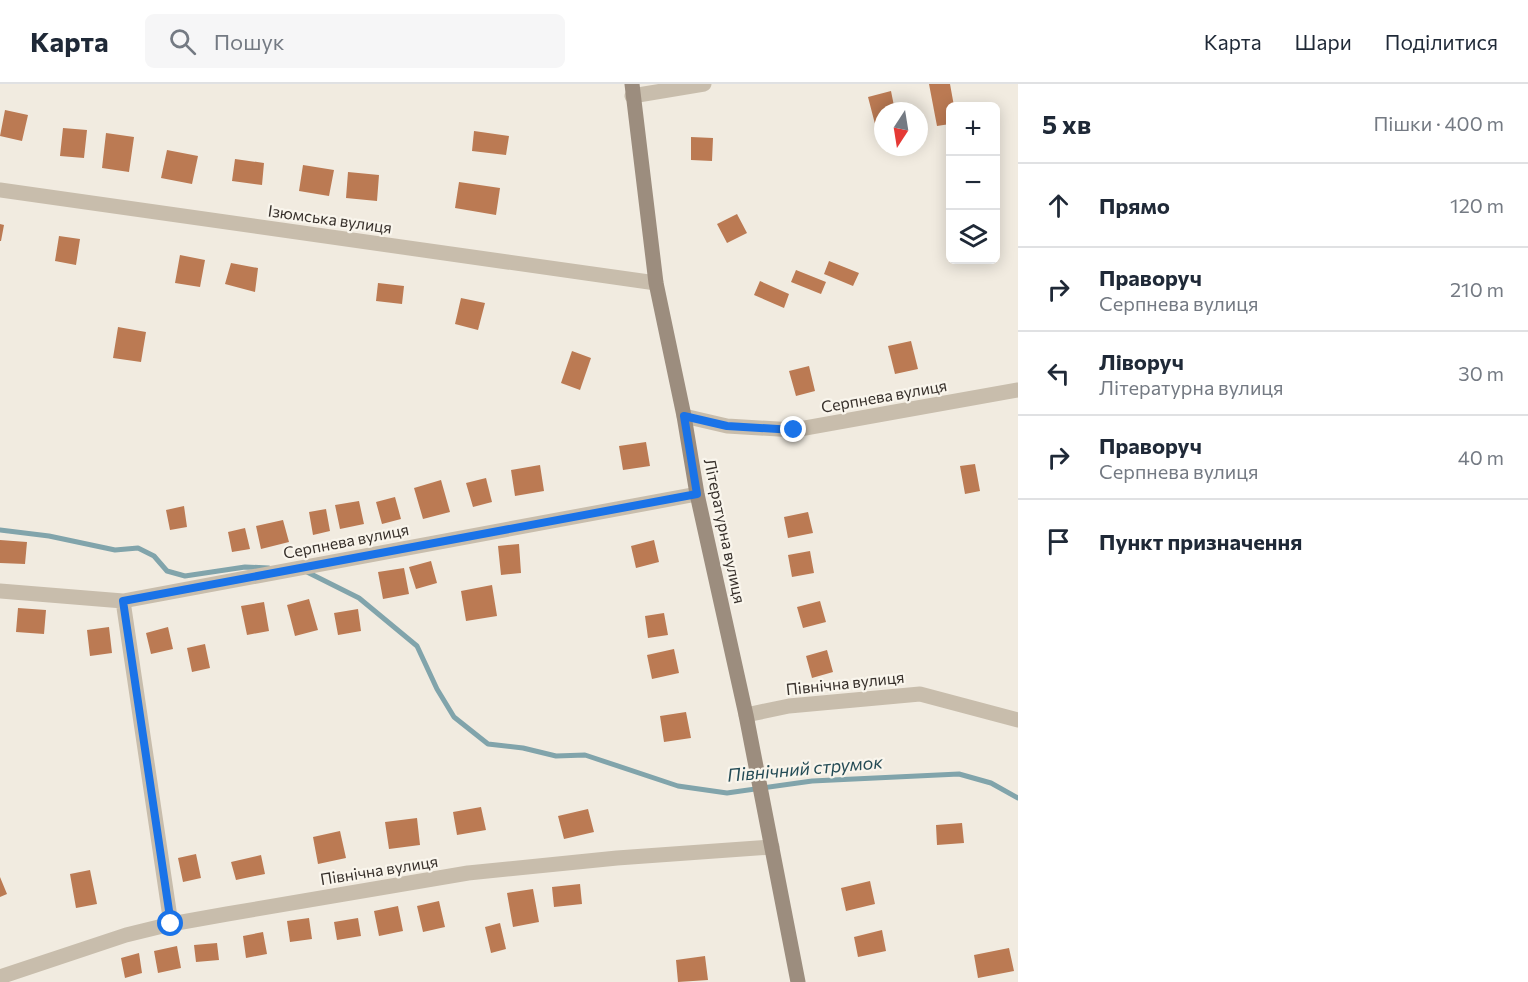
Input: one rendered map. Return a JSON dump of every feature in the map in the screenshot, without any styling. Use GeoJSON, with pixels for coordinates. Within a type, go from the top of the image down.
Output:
{"type":"FeatureCollection","features":[{"type":"Feature","properties":{"kind":"street"},"geometry":{"type":"LineString","coordinates":[[632,90],[704,84]]}},
{"type":"Feature","properties":{"kind":"street","name":"Літературна вулиця"},"geometry":{"type":"LineString","coordinates":[[632,90],[656,283],[684,416],[697,494],[746,715],[798,982]]}},
{"type":"Feature","properties":{"kind":"street","name":"Ізюмська вулиця"},"geometry":{"type":"LineString","coordinates":[[0,190],[656,283]]}},
{"type":"Feature","properties":{"kind":"street","name":"Серпнева вулиця"},"geometry":{"type":"LineString","coordinates":[[684,416],[727,426],[794,430],[1018,390]]}},
{"type":"Feature","properties":{"kind":"street","name":"Серпнева вулиця"},"geometry":{"type":"LineString","coordinates":[[0,591],[123,601],[697,494]]}},
{"type":"Feature","properties":{"kind":"street"},"geometry":{"type":"LineString","coordinates":[[123,601],[171,924]]}},
{"type":"Feature","properties":{"kind":"street","name":"Північна вулиця"},"geometry":{"type":"LineString","coordinates":[[746,715],[789,706],[920,694],[1018,720]]}},
{"type":"Feature","properties":{"kind":"street","name":"Північна вулиця"},"geometry":{"type":"LineString","coordinates":[[0,977],[126,935],[171,924],[468,873],[772,846]]}},
{"type":"Feature","properties":{"kind":"building"},"geometry":{"type":"Polygon","coordinates":[[[929,84],[950,84],[953,102],[946,102],[946,125],[937,126],[929,84]]]}},
{"type":"Feature","properties":{"kind":"building"},"geometry":{"type":"Polygon","coordinates":[[[891,91],[893,102],[874,102],[874,120],[868,97],[891,91]]]}},
{"type":"Feature","properties":{"kind":"building"},"geometry":{"type":"Polygon","coordinates":[[[5,110],[28,115],[22,141],[0,136],[5,110]]]}},
{"type":"Feature","properties":{"kind":"building"},"geometry":{"type":"Polygon","coordinates":[[[63,128],[87,130],[84,158],[60,156],[63,128]]]}},
{"type":"Feature","properties":{"kind":"building"},"geometry":{"type":"Polygon","coordinates":[[[474,131],[509,136],[506,155],[472,151],[474,131]]]}},
{"type":"Feature","properties":{"kind":"building"},"geometry":{"type":"Polygon","coordinates":[[[106,133],[134,137],[129,172],[102,168],[106,133]]]}},
{"type":"Feature","properties":{"kind":"building"},"geometry":{"type":"Polygon","coordinates":[[[691,137],[713,138],[712,161],[691,160],[691,137]]]}},
{"type":"Feature","properties":{"kind":"building"},"geometry":{"type":"Polygon","coordinates":[[[167,150],[198,156],[192,184],[161,178],[167,150]]]}},
{"type":"Feature","properties":{"kind":"building"},"geometry":{"type":"Polygon","coordinates":[[[235,159],[264,163],[262,185],[232,181],[235,159]]]}},
{"type":"Feature","properties":{"kind":"building"},"geometry":{"type":"Polygon","coordinates":[[[303,165],[334,170],[329,196],[299,191],[303,165]]]}},
{"type":"Feature","properties":{"kind":"building"},"geometry":{"type":"Polygon","coordinates":[[[348,172],[379,175],[377,201],[346,198],[348,172]]]}},
{"type":"Feature","properties":{"kind":"building"},"geometry":{"type":"Polygon","coordinates":[[[459,182],[500,188],[496,215],[455,208],[459,182]]]}},
{"type":"Feature","properties":{"kind":"building"},"geometry":{"type":"Polygon","coordinates":[[[737,214],[747,233],[727,243],[717,224],[737,214]]]}},
{"type":"Feature","properties":{"kind":"building"},"geometry":{"type":"Polygon","coordinates":[[[0,224],[4,225],[1,241],[0,241],[0,224]]]}},
{"type":"Feature","properties":{"kind":"building"},"geometry":{"type":"Polygon","coordinates":[[[59,236],[80,239],[76,265],[55,261],[59,236]]]}},
{"type":"Feature","properties":{"kind":"building"},"geometry":{"type":"Polygon","coordinates":[[[180,255],[205,260],[200,287],[175,283],[180,255]]]}},
{"type":"Feature","properties":{"kind":"building"},"geometry":{"type":"Polygon","coordinates":[[[829,261],[859,273],[853,286],[824,274],[829,261]]]}},
{"type":"Feature","properties":{"kind":"building"},"geometry":{"type":"Polygon","coordinates":[[[231,263],[258,268],[255,292],[225,284],[231,263]]]}},
{"type":"Feature","properties":{"kind":"building"},"geometry":{"type":"Polygon","coordinates":[[[796,270],[826,282],[821,294],[791,282],[796,270]]]}},
{"type":"Feature","properties":{"kind":"building"},"geometry":{"type":"Polygon","coordinates":[[[760,281],[789,294],[784,308],[754,295],[760,281]]]}},
{"type":"Feature","properties":{"kind":"building"},"geometry":{"type":"Polygon","coordinates":[[[378,283],[404,286],[402,304],[376,301],[378,283]]]}},
{"type":"Feature","properties":{"kind":"building"},"geometry":{"type":"Polygon","coordinates":[[[461,298],[485,303],[478,330],[455,324],[461,298]]]}},
{"type":"Feature","properties":{"kind":"building"},"geometry":{"type":"Polygon","coordinates":[[[118,327],[146,332],[141,362],[113,358],[118,327]]]}},
{"type":"Feature","properties":{"kind":"building"},"geometry":{"type":"Polygon","coordinates":[[[911,341],[918,369],[895,374],[888,346],[911,341]]]}},
{"type":"Feature","properties":{"kind":"building"},"geometry":{"type":"Polygon","coordinates":[[[572,351],[591,358],[580,390],[561,383],[572,351]]]}},
{"type":"Feature","properties":{"kind":"building"},"geometry":{"type":"Polygon","coordinates":[[[809,366],[815,391],[796,396],[789,371],[809,366]]]}},
{"type":"Feature","properties":{"kind":"building"},"geometry":{"type":"Polygon","coordinates":[[[646,442],[650,466],[623,470],[619,446],[646,442]]]}},
{"type":"Feature","properties":{"kind":"building"},"geometry":{"type":"Polygon","coordinates":[[[975,464],[980,491],[965,494],[960,466],[975,464]]]}},
{"type":"Feature","properties":{"kind":"building"},"geometry":{"type":"Polygon","coordinates":[[[540,465],[544,491],[515,496],[511,470],[540,465]]]}},
{"type":"Feature","properties":{"kind":"building"},"geometry":{"type":"Polygon","coordinates":[[[486,478],[492,502],[473,507],[466,483],[486,478]]]}},
{"type":"Feature","properties":{"kind":"building"},"geometry":{"type":"Polygon","coordinates":[[[441,480],[450,512],[423,519],[414,488],[441,480]]]}},
{"type":"Feature","properties":{"kind":"building"},"geometry":{"type":"Polygon","coordinates":[[[395,497],[401,519],[382,524],[376,502],[395,497]]]}},
{"type":"Feature","properties":{"kind":"building"},"geometry":{"type":"Polygon","coordinates":[[[359,501],[364,524],[340,529],[335,505],[359,501]]]}},
{"type":"Feature","properties":{"kind":"building"},"geometry":{"type":"Polygon","coordinates":[[[184,506],[187,527],[170,530],[166,510],[184,506]]]}},
{"type":"Feature","properties":{"kind":"building"},"geometry":{"type":"Polygon","coordinates":[[[326,509],[330,531],[313,535],[309,512],[326,509]]]}},
{"type":"Feature","properties":{"kind":"building"},"geometry":{"type":"Polygon","coordinates":[[[808,512],[813,533],[788,538],[784,517],[808,512]]]}},
{"type":"Feature","properties":{"kind":"building"},"geometry":{"type":"Polygon","coordinates":[[[283,520],[289,542],[261,549],[256,526],[283,520]]]}},
{"type":"Feature","properties":{"kind":"building"},"geometry":{"type":"Polygon","coordinates":[[[245,528],[250,549],[232,552],[228,532],[245,528]]]}},
{"type":"Feature","properties":{"kind":"building"},"geometry":{"type":"Polygon","coordinates":[[[0,540],[27,542],[25,564],[0,563],[0,540]]]}},
{"type":"Feature","properties":{"kind":"building"},"geometry":{"type":"Polygon","coordinates":[[[654,540],[659,562],[636,568],[631,546],[654,540]]]}},
{"type":"Feature","properties":{"kind":"building"},"geometry":{"type":"Polygon","coordinates":[[[519,544],[521,573],[501,575],[498,546],[519,544]]]}},
{"type":"Feature","properties":{"kind":"building"},"geometry":{"type":"Polygon","coordinates":[[[810,551],[814,573],[792,577],[788,555],[810,551]]]}},
{"type":"Feature","properties":{"kind":"building"},"geometry":{"type":"Polygon","coordinates":[[[431,561],[437,583],[416,589],[409,567],[431,561]]]}},
{"type":"Feature","properties":{"kind":"building"},"geometry":{"type":"Polygon","coordinates":[[[404,568],[409,594],[383,599],[378,572],[404,568]]]}},
{"type":"Feature","properties":{"kind":"building"},"geometry":{"type":"Polygon","coordinates":[[[492,585],[497,616],[466,621],[461,591],[492,585]]]}},
{"type":"Feature","properties":{"kind":"building"},"geometry":{"type":"Polygon","coordinates":[[[309,599],[318,630],[295,636],[287,605],[309,599]]]}},
{"type":"Feature","properties":{"kind":"building"},"geometry":{"type":"Polygon","coordinates":[[[820,601],[826,622],[803,628],[797,607],[820,601]]]}},
{"type":"Feature","properties":{"kind":"building"},"geometry":{"type":"Polygon","coordinates":[[[264,602],[269,631],[247,635],[241,606],[264,602]]]}},
{"type":"Feature","properties":{"kind":"building"},"geometry":{"type":"Polygon","coordinates":[[[18,608],[46,610],[44,634],[16,632],[18,608]]]}},
{"type":"Feature","properties":{"kind":"building"},"geometry":{"type":"Polygon","coordinates":[[[358,609],[361,631],[338,635],[334,613],[358,609]]]}},
{"type":"Feature","properties":{"kind":"building"},"geometry":{"type":"Polygon","coordinates":[[[664,613],[668,635],[648,638],[645,616],[664,613]]]}},
{"type":"Feature","properties":{"kind":"building"},"geometry":{"type":"Polygon","coordinates":[[[109,627],[112,653],[90,656],[87,630],[109,627]]]}},
{"type":"Feature","properties":{"kind":"building"},"geometry":{"type":"Polygon","coordinates":[[[168,627],[173,649],[151,654],[146,633],[168,627]]]}},
{"type":"Feature","properties":{"kind":"building"},"geometry":{"type":"Polygon","coordinates":[[[205,644],[210,668],[192,672],[187,648],[205,644]]]}},
{"type":"Feature","properties":{"kind":"building"},"geometry":{"type":"Polygon","coordinates":[[[674,649],[679,673],[652,679],[647,655],[674,649]]]}},
{"type":"Feature","properties":{"kind":"building"},"geometry":{"type":"Polygon","coordinates":[[[827,650],[833,672],[812,678],[806,656],[827,650]]]}},
{"type":"Feature","properties":{"kind":"building"},"geometry":{"type":"Polygon","coordinates":[[[686,712],[691,738],[664,742],[660,716],[686,712]]]}},
{"type":"Feature","properties":{"kind":"building"},"geometry":{"type":"Polygon","coordinates":[[[481,807],[486,830],[457,835],[453,812],[481,807]]]}},
{"type":"Feature","properties":{"kind":"building"},"geometry":{"type":"Polygon","coordinates":[[[588,809],[594,832],[564,839],[558,816],[588,809]]]}},
{"type":"Feature","properties":{"kind":"building"},"geometry":{"type":"Polygon","coordinates":[[[417,818],[420,845],[389,849],[385,822],[417,818]]]}},
{"type":"Feature","properties":{"kind":"building"},"geometry":{"type":"Polygon","coordinates":[[[962,823],[964,843],[937,845],[936,825],[962,823]]]}},
{"type":"Feature","properties":{"kind":"building"},"geometry":{"type":"Polygon","coordinates":[[[340,831],[346,858],[318,864],[313,837],[340,831]]]}},
{"type":"Feature","properties":{"kind":"building"},"geometry":{"type":"Polygon","coordinates":[[[196,854],[201,878],[183,882],[178,858],[196,854]]]}},
{"type":"Feature","properties":{"kind":"building"},"geometry":{"type":"Polygon","coordinates":[[[261,855],[265,874],[236,880],[231,862],[261,855]]]}},
{"type":"Feature","properties":{"kind":"building"},"geometry":{"type":"Polygon","coordinates":[[[90,870],[97,904],[76,908],[70,874],[90,870]]]}},
{"type":"Feature","properties":{"kind":"building"},"geometry":{"type":"Polygon","coordinates":[[[0,877],[7,894],[0,897],[0,877]]]}},
{"type":"Feature","properties":{"kind":"building"},"geometry":{"type":"Polygon","coordinates":[[[870,881],[875,904],[846,911],[841,888],[870,881]]]}},
{"type":"Feature","properties":{"kind":"building"},"geometry":{"type":"Polygon","coordinates":[[[580,884],[582,904],[554,907],[552,887],[580,884]]]}},
{"type":"Feature","properties":{"kind":"building"},"geometry":{"type":"Polygon","coordinates":[[[533,889],[539,922],[513,927],[507,893],[533,889]]]}},
{"type":"Feature","properties":{"kind":"building"},"geometry":{"type":"Polygon","coordinates":[[[439,901],[445,927],[423,932],[417,906],[439,901]]]}},
{"type":"Feature","properties":{"kind":"building"},"geometry":{"type":"Polygon","coordinates":[[[398,906],[403,931],[379,936],[374,911],[398,906]]]}},
{"type":"Feature","properties":{"kind":"building"},"geometry":{"type":"Polygon","coordinates":[[[309,918],[312,939],[290,942],[287,921],[309,918]]]}},
{"type":"Feature","properties":{"kind":"building"},"geometry":{"type":"Polygon","coordinates":[[[358,918],[361,936],[337,940],[334,922],[358,918]]]}},
{"type":"Feature","properties":{"kind":"building"},"geometry":{"type":"Polygon","coordinates":[[[500,923],[506,949],[491,953],[485,927],[500,923]]]}},
{"type":"Feature","properties":{"kind":"building"},"geometry":{"type":"Polygon","coordinates":[[[882,930],[886,951],[858,957],[854,937],[882,930]]]}},
{"type":"Feature","properties":{"kind":"building"},"geometry":{"type":"Polygon","coordinates":[[[263,932],[267,954],[246,958],[243,936],[263,932]]]}},
{"type":"Feature","properties":{"kind":"building"},"geometry":{"type":"Polygon","coordinates":[[[217,943],[219,960],[196,962],[194,945],[217,943]]]}},
{"type":"Feature","properties":{"kind":"building"},"geometry":{"type":"Polygon","coordinates":[[[177,946],[181,968],[158,973],[154,951],[177,946]]]}},
{"type":"Feature","properties":{"kind":"building"},"geometry":{"type":"Polygon","coordinates":[[[1009,948],[1014,971],[978,978],[974,955],[1009,948]]]}},
{"type":"Feature","properties":{"kind":"building"},"geometry":{"type":"Polygon","coordinates":[[[139,953],[142,973],[125,978],[121,958],[139,953]]]}},
{"type":"Feature","properties":{"kind":"building"},"geometry":{"type":"Polygon","coordinates":[[[705,956],[708,980],[678,982],[676,960],[705,956]]]}},
{"type":"Feature","properties":{"kind":"waterway","name":"Північний струмок"},"geometry":{"type":"LineString","coordinates":[[0,530],[49,536],[115,550],[138,548],[154,556],[167,571],[185,576],[245,567],[269,568]]}},
{"type":"Feature","properties":{"kind":"waterway","name":"Північний струмок"},"geometry":{"type":"LineString","coordinates":[[305,571],[359,598],[417,646],[437,689],[454,717],[488,744],[523,748],[556,756],[585,755],[678,786],[727,793],[812,781],[959,774],[991,783],[1018,798]]}},
{"type":"Feature","properties":{"kind":"route"},"geometry":{"type":"LineString","coordinates":[[171,924],[123,601],[697,494],[684,416],[727,426],[794,430]]}}]}
